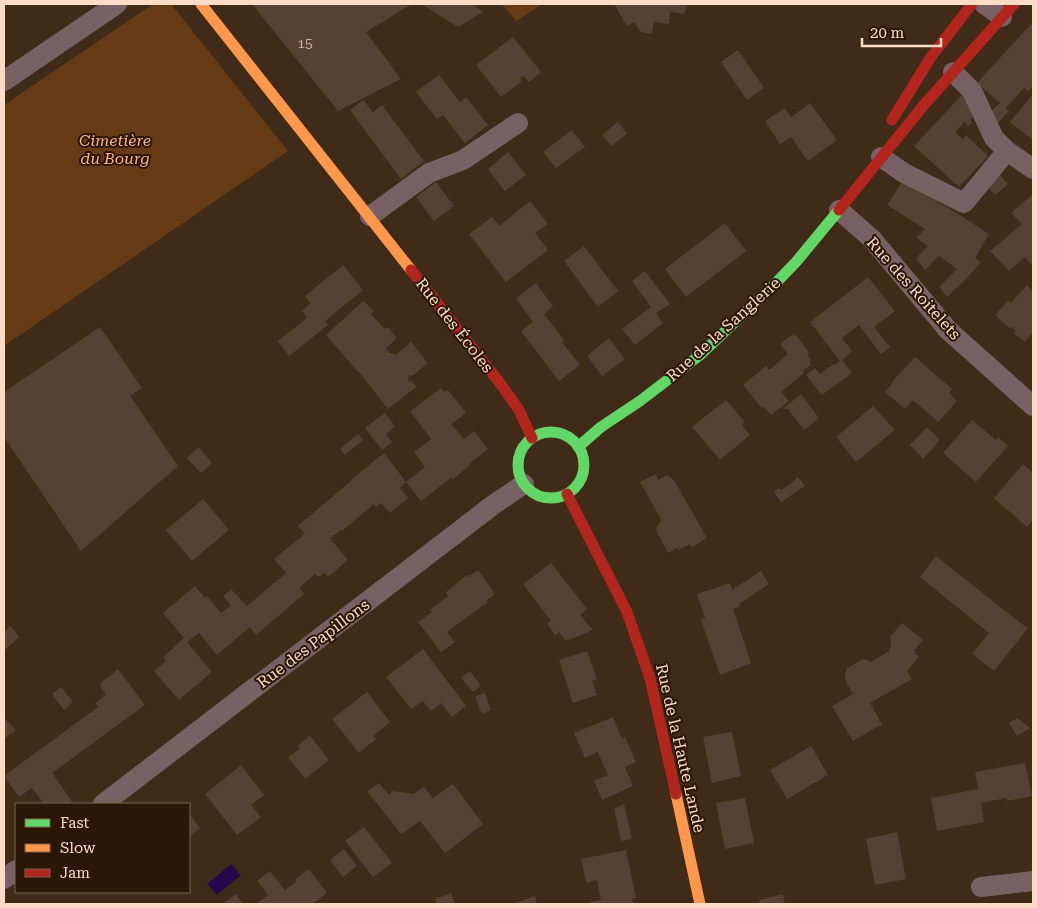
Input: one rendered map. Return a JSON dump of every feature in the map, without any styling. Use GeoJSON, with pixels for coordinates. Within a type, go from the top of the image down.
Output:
{"type":"FeatureCollection","features":[{"type":"Feature","properties":{"kind":"street"},"geometry":{"type":"LineString","coordinates":[[4,81],[117,4]]}},
{"type":"Feature","properties":{"kind":"street","name":"Rue des Écoles"},"geometry":{"type":"LineString","coordinates":[[201,4],[500,383],[519,410],[532,438]]}},
{"type":"Feature","properties":{"kind":"street"},"geometry":{"type":"LineString","coordinates":[[885,131],[931,57],[972,4]]}},
{"type":"Feature","properties":{"kind":"street"},"geometry":{"type":"LineString","coordinates":[[984,4],[1008,10]]}},
{"type":"Feature","properties":{"kind":"street","name":"Rue de la Sanglerie"},"geometry":{"type":"LineString","coordinates":[[578,447],[601,427],[640,401],[700,354],[772,287],[796,262],[852,194],[870,154],[878,152],[923,106],[1008,10]]}},
{"type":"Feature","properties":{"kind":"street"},"geometry":{"type":"LineString","coordinates":[[953,72],[972,91],[994,138],[1007,151],[1033,169]]}},
{"type":"Feature","properties":{"kind":"street"},"geometry":{"type":"LineString","coordinates":[[370,216],[429,173],[463,160],[518,123]]}},
{"type":"Feature","properties":{"kind":"street"},"geometry":{"type":"LineString","coordinates":[[878,152],[904,173],[964,204],[1007,151]]}},
{"type":"Feature","properties":{"kind":"street","name":"Rue des Roitelets"},"geometry":{"type":"LineString","coordinates":[[839,210],[872,240],[948,330],[1033,406]]}},
{"type":"Feature","properties":{"kind":"street"},"geometry":{"type":"LineString","coordinates":[[552,432],[562,434],[571,439],[578,447],[583,460],[583,473],[577,485],[567,494],[556,498],[543,497],[532,493],[524,484],[519,475],[518,465],[520,455],[532,438],[552,432]]}},
{"type":"Feature","properties":{"kind":"street","name":"Rue des Papillons"},"geometry":{"type":"LineString","coordinates":[[104,803],[493,505],[524,484]]}},
{"type":"Feature","properties":{"kind":"street","name":"Rue de la Haute Lande"},"geometry":{"type":"LineString","coordinates":[[567,494],[627,612],[650,678],[700,904]]}},
{"type":"Feature","properties":{"kind":"street"},"geometry":{"type":"LineString","coordinates":[[4,879],[15,871]]}},
{"type":"Feature","properties":{"kind":"street"},"geometry":{"type":"LineString","coordinates":[[981,887],[1033,881]]}},
{"type":"Feature","properties":{"kind":"green space","name":"Cimetière du Bourg"},"geometry":{"type":"Polygon","coordinates":[[[153,4],[171,4],[288,151],[4,346],[4,105],[153,4]]]}},
{"type":"Feature","properties":{"kind":"green space"},"geometry":{"type":"Polygon","coordinates":[[[502,4],[543,4],[516,21],[502,4]]]}},
{"type":"Feature","properties":{"kind":"shaded area"},"geometry":{"type":"Polygon","coordinates":[[[231,864],[241,875],[217,895],[207,884],[231,864]]]}},
{"type":"Feature","properties":{"kind":"building"},"geometry":{"type":"Polygon","coordinates":[[[252,4],[412,4],[366,32],[401,79],[338,111],[252,4]]]}},
{"type":"Feature","properties":{"kind":"building"},"geometry":{"type":"Polygon","coordinates":[[[421,4],[473,4],[483,12],[458,27],[421,4]]]}},
{"type":"Feature","properties":{"kind":"building"},"geometry":{"type":"Polygon","coordinates":[[[614,4],[687,4],[685,14],[670,12],[669,24],[654,22],[652,34],[641,32],[634,22],[627,26],[614,4]]]}},
{"type":"Feature","properties":{"kind":"building"},"geometry":{"type":"Polygon","coordinates":[[[1031,24],[1033,26],[1033,86],[1028,91],[1024,88],[1006,108],[1009,111],[998,123],[993,118],[991,111],[1000,103],[977,83],[1031,24]]]}},
{"type":"Feature","properties":{"kind":"building"},"geometry":{"type":"Polygon","coordinates":[[[513,37],[541,72],[529,82],[524,76],[521,77],[521,82],[501,97],[476,65],[513,37]]]}},
{"type":"Feature","properties":{"kind":"building"},"geometry":{"type":"Polygon","coordinates":[[[738,50],[764,88],[747,100],[721,62],[738,50]]]}},
{"type":"Feature","properties":{"kind":"building"},"geometry":{"type":"Polygon","coordinates":[[[439,75],[460,102],[466,97],[488,125],[465,143],[443,115],[437,119],[416,92],[439,75]]]}},
{"type":"Feature","properties":{"kind":"building"},"geometry":{"type":"Polygon","coordinates":[[[1033,94],[1033,140],[1010,122],[1033,94]]]}},
{"type":"Feature","properties":{"kind":"building"},"geometry":{"type":"Polygon","coordinates":[[[962,95],[972,107],[975,115],[970,119],[972,123],[968,126],[965,121],[955,132],[963,139],[966,135],[988,156],[959,187],[914,146],[962,95]]]}},
{"type":"Feature","properties":{"kind":"building"},"geometry":{"type":"Polygon","coordinates":[[[363,100],[373,112],[382,105],[424,161],[401,179],[350,110],[363,100]]]}},
{"type":"Feature","properties":{"kind":"building"},"geometry":{"type":"Polygon","coordinates":[[[810,103],[837,140],[808,161],[791,137],[780,144],[765,121],[785,108],[791,117],[810,103]]]}},
{"type":"Feature","properties":{"kind":"building"},"geometry":{"type":"Polygon","coordinates":[[[618,122],[627,134],[611,146],[602,135],[618,122]]]}},
{"type":"Feature","properties":{"kind":"building"},"geometry":{"type":"Polygon","coordinates":[[[572,130],[585,147],[556,168],[543,152],[572,130]]]}},
{"type":"Feature","properties":{"kind":"building"},"geometry":{"type":"Polygon","coordinates":[[[508,152],[526,175],[505,191],[488,169],[508,152]]]}},
{"type":"Feature","properties":{"kind":"building"},"geometry":{"type":"Polygon","coordinates":[[[1000,175],[1008,184],[995,195],[988,187],[1000,175]]]}},
{"type":"Feature","properties":{"kind":"building"},"geometry":{"type":"Polygon","coordinates":[[[436,182],[454,206],[434,221],[416,197],[436,182]]]}},
{"type":"Feature","properties":{"kind":"building"},"geometry":{"type":"Polygon","coordinates":[[[902,182],[989,234],[975,258],[981,262],[947,297],[939,287],[957,269],[939,256],[925,270],[916,258],[928,246],[916,238],[925,229],[887,205],[902,182]]]}},
{"type":"Feature","properties":{"kind":"building"},"geometry":{"type":"Polygon","coordinates":[[[1033,194],[1033,263],[1032,265],[1025,257],[1009,271],[990,251],[1022,224],[1011,213],[1033,194]]]}},
{"type":"Feature","properties":{"kind":"building"},"geometry":{"type":"Polygon","coordinates":[[[530,201],[548,224],[535,233],[548,250],[506,282],[469,234],[492,217],[499,226],[530,201]]]}},
{"type":"Feature","properties":{"kind":"building"},"geometry":{"type":"Polygon","coordinates":[[[725,223],[746,251],[686,297],[665,269],[725,223]]]}},
{"type":"Feature","properties":{"kind":"building"},"geometry":{"type":"Polygon","coordinates":[[[584,246],[618,291],[598,307],[564,261],[584,246]]]}},
{"type":"Feature","properties":{"kind":"building"},"geometry":{"type":"Polygon","coordinates":[[[343,265],[363,290],[325,321],[328,325],[289,356],[278,341],[307,318],[302,311],[310,303],[305,296],[343,265]]]}},
{"type":"Feature","properties":{"kind":"building"},"geometry":{"type":"Polygon","coordinates":[[[645,271],[670,304],[656,313],[663,323],[635,345],[622,329],[651,307],[632,281],[645,271]]]}},
{"type":"Feature","properties":{"kind":"building"},"geometry":{"type":"Polygon","coordinates":[[[868,277],[895,311],[874,327],[890,347],[881,354],[859,325],[842,338],[852,351],[842,360],[852,373],[822,395],[806,375],[815,368],[820,374],[840,361],[810,322],[868,277]]]}},
{"type":"Feature","properties":{"kind":"building"},"geometry":{"type":"Polygon","coordinates":[[[536,283],[553,306],[544,314],[580,365],[559,381],[521,331],[533,322],[516,298],[536,283]]]}},
{"type":"Feature","properties":{"kind":"building"},"geometry":{"type":"Polygon","coordinates":[[[1027,285],[1033,291],[1033,332],[1025,342],[1014,333],[1016,331],[1011,327],[1009,328],[995,315],[1008,301],[1011,303],[1027,285]]]}},
{"type":"Feature","properties":{"kind":"building"},"geometry":{"type":"Polygon","coordinates":[[[363,301],[374,311],[371,314],[385,329],[388,327],[397,338],[386,348],[390,353],[396,355],[411,342],[428,363],[412,376],[409,375],[408,381],[412,381],[416,387],[388,409],[359,372],[326,335],[363,301]]]}},
{"type":"Feature","properties":{"kind":"building"},"geometry":{"type":"Polygon","coordinates":[[[100,327],[142,388],[130,396],[178,466],[81,551],[4,437],[4,392],[100,327]]]}},
{"type":"Feature","properties":{"kind":"building"},"geometry":{"type":"Polygon","coordinates":[[[794,333],[809,352],[807,355],[812,360],[809,362],[811,364],[803,371],[804,373],[781,392],[789,401],[771,415],[763,406],[762,408],[743,385],[766,366],[769,370],[788,354],[780,344],[794,333]]]}},
{"type":"Feature","properties":{"kind":"building"},"geometry":{"type":"Polygon","coordinates":[[[609,338],[625,359],[602,376],[587,356],[609,338]]]}},
{"type":"Feature","properties":{"kind":"building"},"geometry":{"type":"Polygon","coordinates":[[[915,357],[952,389],[949,393],[957,401],[938,422],[913,400],[905,409],[885,392],[915,357]]]}},
{"type":"Feature","properties":{"kind":"building"},"geometry":{"type":"Polygon","coordinates":[[[441,388],[444,392],[448,390],[466,413],[451,424],[464,439],[474,431],[488,449],[453,479],[452,477],[421,501],[406,482],[425,467],[414,452],[431,439],[410,411],[441,388]]]}},
{"type":"Feature","properties":{"kind":"building"},"geometry":{"type":"Polygon","coordinates":[[[801,394],[819,418],[804,430],[788,409],[783,409],[801,394]]]}},
{"type":"Feature","properties":{"kind":"building"},"geometry":{"type":"Polygon","coordinates":[[[726,400],[745,422],[742,425],[750,435],[720,460],[692,427],[726,400]]]}},
{"type":"Feature","properties":{"kind":"building"},"geometry":{"type":"Polygon","coordinates":[[[873,406],[895,430],[856,462],[836,437],[873,406]]]}},
{"type":"Feature","properties":{"kind":"building"},"geometry":{"type":"Polygon","coordinates":[[[385,413],[395,426],[386,434],[392,442],[382,450],[365,428],[385,413]]]}},
{"type":"Feature","properties":{"kind":"building"},"geometry":{"type":"Polygon","coordinates":[[[972,420],[996,440],[998,437],[1008,446],[976,482],[943,453],[972,420]]]}},
{"type":"Feature","properties":{"kind":"building"},"geometry":{"type":"Polygon","coordinates":[[[927,427],[940,440],[923,459],[910,445],[927,427]]]}},
{"type":"Feature","properties":{"kind":"building"},"geometry":{"type":"Polygon","coordinates":[[[358,434],[363,440],[345,455],[340,449],[358,434]]]}},
{"type":"Feature","properties":{"kind":"building"},"geometry":{"type":"Polygon","coordinates":[[[199,447],[212,463],[201,473],[187,458],[199,447]]]}},
{"type":"Feature","properties":{"kind":"building"},"geometry":{"type":"Polygon","coordinates":[[[384,453],[406,482],[400,488],[408,498],[390,513],[381,503],[376,507],[374,504],[342,531],[330,538],[348,560],[328,577],[325,573],[318,577],[315,574],[299,588],[304,594],[256,635],[250,627],[217,655],[199,633],[187,642],[212,672],[179,700],[154,671],[166,661],[163,657],[184,638],[163,613],[195,586],[205,598],[207,596],[221,613],[231,606],[223,596],[231,589],[247,606],[286,573],[274,559],[305,534],[298,526],[384,453]]]}},
{"type":"Feature","properties":{"kind":"building"},"geometry":{"type":"Polygon","coordinates":[[[1023,464],[1033,473],[1033,520],[1027,527],[994,498],[1023,464]]]}},
{"type":"Feature","properties":{"kind":"building"},"geometry":{"type":"Polygon","coordinates":[[[656,474],[658,480],[667,475],[674,480],[707,538],[692,547],[690,544],[668,553],[656,530],[662,521],[640,482],[656,474]]]}},
{"type":"Feature","properties":{"kind":"building"},"geometry":{"type":"Polygon","coordinates":[[[798,477],[805,486],[781,502],[774,492],[779,488],[781,490],[798,477]]]}},
{"type":"Feature","properties":{"kind":"building"},"geometry":{"type":"Polygon","coordinates":[[[203,499],[229,530],[192,561],[166,530],[203,499]]]}},
{"type":"Feature","properties":{"kind":"building"},"geometry":{"type":"Polygon","coordinates":[[[936,556],[1028,628],[994,671],[972,654],[989,633],[920,577],[936,556]]]}},
{"type":"Feature","properties":{"kind":"building"},"geometry":{"type":"Polygon","coordinates":[[[551,563],[587,609],[580,615],[593,630],[566,641],[559,632],[555,635],[547,624],[551,621],[523,584],[551,563]]]}},
{"type":"Feature","properties":{"kind":"building"},"geometry":{"type":"Polygon","coordinates":[[[478,570],[495,594],[486,601],[488,602],[447,632],[455,642],[441,652],[418,622],[432,612],[430,610],[448,596],[446,592],[467,575],[468,577],[478,570]]]}},
{"type":"Feature","properties":{"kind":"building"},"geometry":{"type":"Polygon","coordinates":[[[761,571],[769,584],[739,604],[740,607],[733,609],[751,663],[720,675],[701,620],[705,618],[697,594],[730,583],[732,590],[761,571]]]}},
{"type":"Feature","properties":{"kind":"building"},"geometry":{"type":"Polygon","coordinates":[[[902,623],[923,640],[914,650],[919,657],[907,671],[912,679],[870,703],[882,724],[853,741],[832,706],[853,694],[845,680],[846,669],[863,659],[871,662],[889,651],[890,637],[902,623]]]}},
{"type":"Feature","properties":{"kind":"building"},"geometry":{"type":"Polygon","coordinates":[[[10,626],[19,637],[4,651],[4,632],[10,626]]]}},
{"type":"Feature","properties":{"kind":"building"},"geometry":{"type":"Polygon","coordinates":[[[423,649],[466,706],[452,717],[441,703],[431,711],[423,701],[411,709],[386,677],[423,649]]]}},
{"type":"Feature","properties":{"kind":"building"},"geometry":{"type":"Polygon","coordinates":[[[587,651],[597,679],[592,681],[597,695],[573,703],[559,660],[587,651]]]}},
{"type":"Feature","properties":{"kind":"building"},"geometry":{"type":"Polygon","coordinates":[[[118,669],[145,705],[52,773],[72,801],[69,803],[43,803],[32,788],[19,797],[4,776],[98,707],[95,703],[106,695],[100,687],[101,683],[118,669]]]}},
{"type":"Feature","properties":{"kind":"building"},"geometry":{"type":"Polygon","coordinates":[[[470,671],[481,686],[473,692],[461,678],[470,671]]]}},
{"type":"Feature","properties":{"kind":"building"},"geometry":{"type":"Polygon","coordinates":[[[61,687],[73,702],[64,710],[52,694],[61,687]]]}},
{"type":"Feature","properties":{"kind":"building"},"geometry":{"type":"Polygon","coordinates":[[[367,692],[390,722],[373,736],[376,739],[359,753],[332,719],[367,692]]]}},
{"type":"Feature","properties":{"kind":"building"},"geometry":{"type":"Polygon","coordinates":[[[485,693],[491,710],[482,714],[475,696],[485,693]]]}},
{"type":"Feature","properties":{"kind":"building"},"geometry":{"type":"Polygon","coordinates":[[[613,717],[622,739],[625,737],[636,762],[625,767],[633,786],[602,800],[594,781],[608,775],[598,752],[585,758],[574,733],[613,717]]]}},
{"type":"Feature","properties":{"kind":"building"},"geometry":{"type":"Polygon","coordinates":[[[4,718],[16,730],[4,739],[4,718]]]}},
{"type":"Feature","properties":{"kind":"building"},"geometry":{"type":"Polygon","coordinates":[[[1017,718],[1030,728],[1017,736],[1009,723],[1017,718]]]}},
{"type":"Feature","properties":{"kind":"building"},"geometry":{"type":"Polygon","coordinates":[[[732,732],[741,776],[712,783],[703,737],[732,732]]]}},
{"type":"Feature","properties":{"kind":"building"},"geometry":{"type":"Polygon","coordinates":[[[310,736],[329,760],[305,779],[288,757],[300,749],[298,745],[310,736]]]}},
{"type":"Feature","properties":{"kind":"building"},"geometry":{"type":"Polygon","coordinates":[[[811,746],[828,775],[787,799],[770,770],[811,746]]]}},
{"type":"Feature","properties":{"kind":"building"},"geometry":{"type":"Polygon","coordinates":[[[1025,763],[1032,796],[1007,801],[1006,798],[981,803],[984,822],[937,831],[931,798],[978,789],[975,772],[1025,763]]]}},
{"type":"Feature","properties":{"kind":"building"},"geometry":{"type":"Polygon","coordinates":[[[241,765],[264,795],[251,805],[261,817],[237,835],[205,794],[241,765]]]}},
{"type":"Feature","properties":{"kind":"building"},"geometry":{"type":"Polygon","coordinates":[[[379,783],[389,795],[393,791],[413,794],[424,787],[433,798],[453,784],[483,824],[445,853],[420,821],[401,834],[367,791],[379,783]]]}},
{"type":"Feature","properties":{"kind":"building"},"geometry":{"type":"Polygon","coordinates":[[[745,798],[754,843],[725,849],[716,803],[745,798]]]}},
{"type":"Feature","properties":{"kind":"building"},"geometry":{"type":"Polygon","coordinates":[[[624,804],[632,839],[621,841],[614,809],[624,804]]]}},
{"type":"Feature","properties":{"kind":"building"},"geometry":{"type":"Polygon","coordinates":[[[190,815],[200,828],[190,836],[190,815]]]}},
{"type":"Feature","properties":{"kind":"building"},"geometry":{"type":"Polygon","coordinates":[[[364,827],[392,863],[373,877],[345,841],[364,827]]]}},
{"type":"Feature","properties":{"kind":"building"},"geometry":{"type":"Polygon","coordinates":[[[897,832],[906,879],[875,885],[866,839],[897,832]]]}},
{"type":"Feature","properties":{"kind":"building"},"geometry":{"type":"Polygon","coordinates":[[[344,849],[357,866],[343,877],[330,860],[344,849]]]}},
{"type":"Feature","properties":{"kind":"building"},"geometry":{"type":"Polygon","coordinates":[[[626,850],[636,898],[632,899],[633,904],[590,904],[590,902],[601,900],[597,880],[586,883],[581,859],[626,850]]]}},
{"type":"Feature","properties":{"kind":"building"},"geometry":{"type":"Polygon","coordinates":[[[309,869],[327,893],[312,904],[256,904],[268,895],[257,881],[270,871],[285,890],[296,882],[295,879],[309,869]]]}},
{"type":"Feature","properties":{"kind":"building"},"geometry":{"type":"Polygon","coordinates":[[[451,893],[455,904],[436,904],[435,899],[451,893]]]}},
{"type":"Feature","properties":{"kind":"building"},"geometry":{"type":"Polygon","coordinates":[[[236,894],[243,904],[222,904],[236,894]]]}},
{"type":"Feature","properties":{"kind":"building"},"geometry":{"type":"Polygon","coordinates":[[[783,894],[785,904],[760,904],[759,900],[783,894]]]}},
{"type":"Feature","properties":{"kind":"building"},"geometry":{"type":"Polygon","coordinates":[[[535,896],[537,904],[512,904],[535,896]]]}},
{"type":"Feature","properties":{"kind":"traffic: fast"},"geometry":{"type":"LineString","coordinates":[[578,447],[601,427],[640,401],[700,355],[796,262],[839,210]]}},
{"type":"Feature","properties":{"kind":"traffic: fast"},"geometry":{"type":"LineString","coordinates":[[551,432],[563,435],[574,442],[581,453],[584,465],[581,477],[574,488],[563,495],[551,498],[539,495],[528,488],[521,477],[518,465],[521,453],[528,442],[539,435],[551,432]]}},
{"type":"Feature","properties":{"kind":"traffic: slow"},"geometry":{"type":"LineString","coordinates":[[201,4],[411,270]]}},
{"type":"Feature","properties":{"kind":"traffic: slow"},"geometry":{"type":"LineString","coordinates":[[676,794],[700,904]]}},
{"type":"Feature","properties":{"kind":"traffic: jam"},"geometry":{"type":"LineString","coordinates":[[892,120],[931,57],[972,4]]}},
{"type":"Feature","properties":{"kind":"traffic: jam"},"geometry":{"type":"LineString","coordinates":[[839,210],[923,106],[1014,4]]}},
{"type":"Feature","properties":{"kind":"traffic: jam"},"geometry":{"type":"LineString","coordinates":[[411,270],[500,383],[519,410],[532,438]]}},
{"type":"Feature","properties":{"kind":"traffic: jam"},"geometry":{"type":"LineString","coordinates":[[567,494],[627,612],[650,678],[676,794]]}}]}
